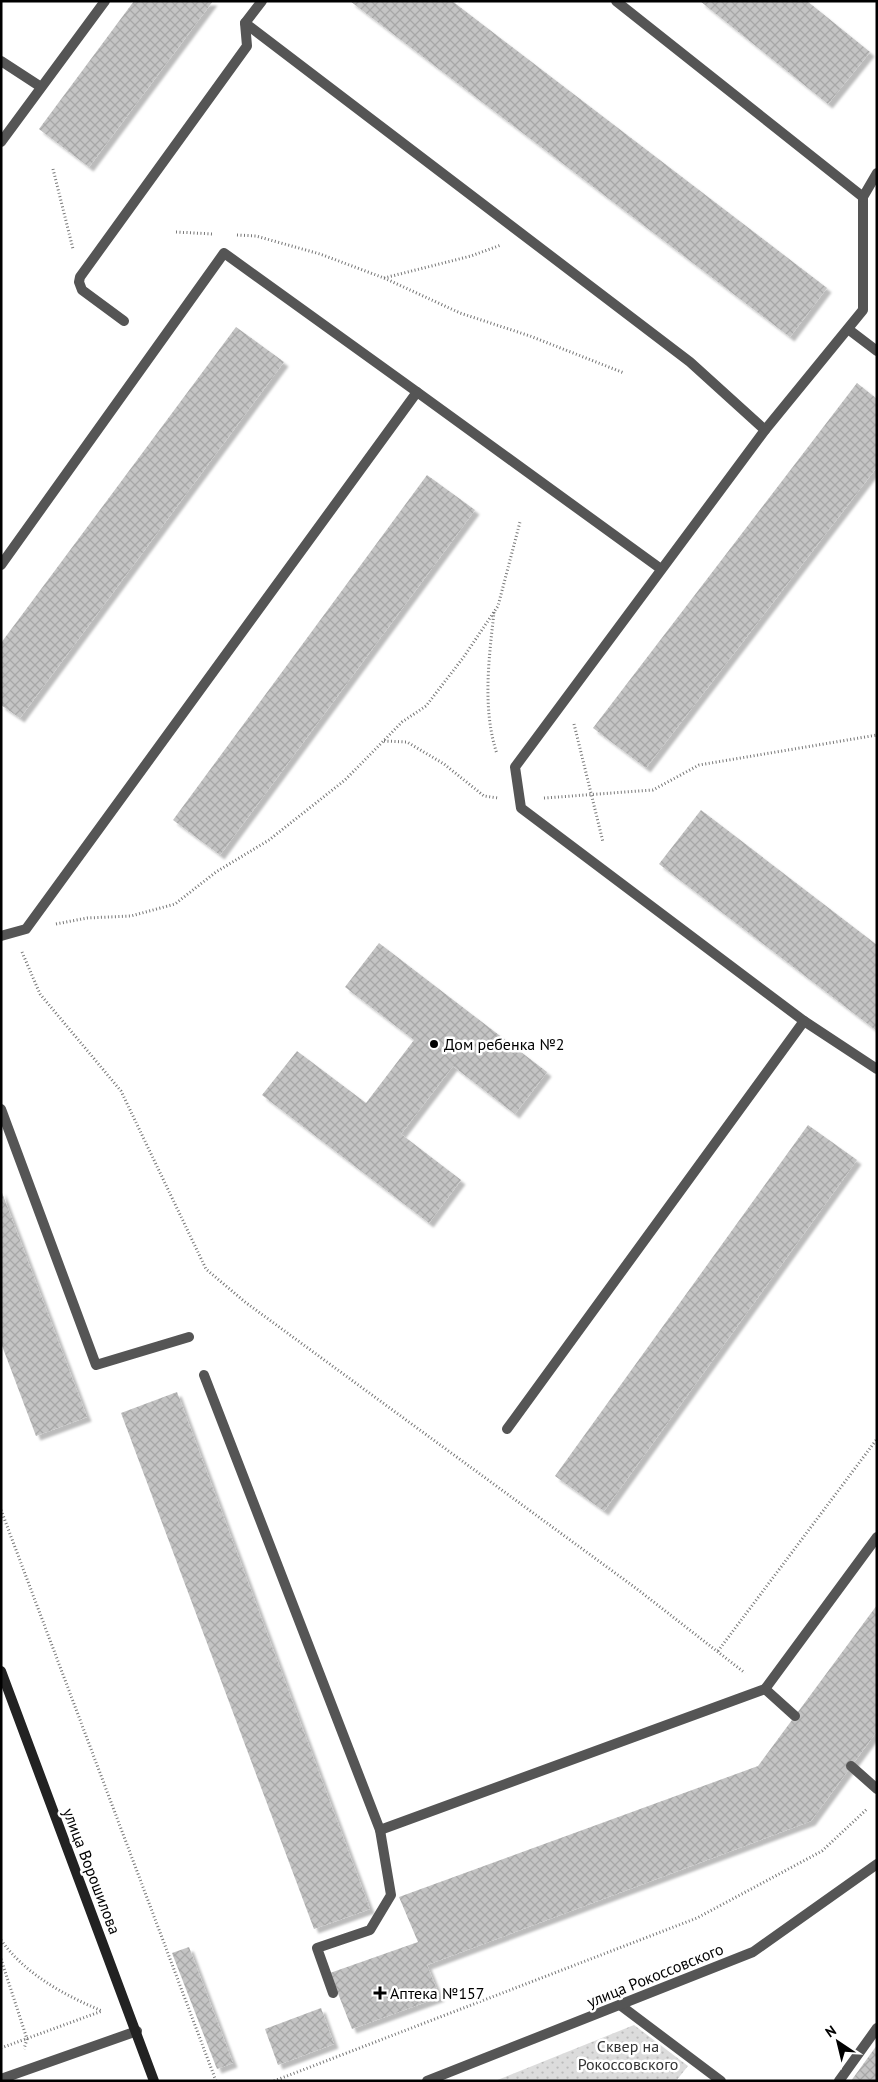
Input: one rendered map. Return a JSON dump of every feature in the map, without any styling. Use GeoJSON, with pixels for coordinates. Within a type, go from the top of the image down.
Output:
{"type":"FeatureCollection","features":[{"type":"Feature","properties":{"kind":"main road","name":"улица Ворошилова"},"geometry":{"type":"LineString","coordinates":[[1,1671],[137,2031],[154,2081]]}},
{"type":"Feature","properties":{"kind":"street"},"geometry":{"type":"LineString","coordinates":[[1,142],[105,1]]}},
{"type":"Feature","properties":{"kind":"street"},"geometry":{"type":"LineString","coordinates":[[124,321],[82,290],[79,282],[80,277],[248,46],[246,24],[262,1]]}},
{"type":"Feature","properties":{"kind":"street"},"geometry":{"type":"LineString","coordinates":[[616,1],[863,198]]}},
{"type":"Feature","properties":{"kind":"street"},"geometry":{"type":"LineString","coordinates":[[246,24],[690,362],[765,430]]}},
{"type":"Feature","properties":{"kind":"street"},"geometry":{"type":"LineString","coordinates":[[1,61],[40,87]]}},
{"type":"Feature","properties":{"kind":"street"},"geometry":{"type":"LineString","coordinates":[[877,173],[863,198],[863,310],[765,430],[515,767],[521,808],[804,1021],[877,1069]]}},
{"type":"Feature","properties":{"kind":"street"},"geometry":{"type":"LineString","coordinates":[[1,565],[224,253],[661,569]]}},
{"type":"Feature","properties":{"kind":"street"},"geometry":{"type":"LineString","coordinates":[[848,328],[877,351]]}},
{"type":"Feature","properties":{"kind":"street"},"geometry":{"type":"LineString","coordinates":[[1,936],[26,929],[417,392]]}},
{"type":"Feature","properties":{"kind":"street"},"geometry":{"type":"LineString","coordinates":[[507,1429],[804,1021]]}},
{"type":"Feature","properties":{"kind":"street"},"geometry":{"type":"LineString","coordinates":[[1,1110],[96,1365],[189,1337]]}},
{"type":"Feature","properties":{"kind":"street"},"geometry":{"type":"LineString","coordinates":[[204,1375],[380,1830],[391,1895],[370,1930],[317,1948],[333,1993]]}},
{"type":"Feature","properties":{"kind":"street"},"geometry":{"type":"LineString","coordinates":[[380,1830],[765,1689],[877,1537]]}},
{"type":"Feature","properties":{"kind":"street"},"geometry":{"type":"LineString","coordinates":[[765,1689],[795,1716]]}},
{"type":"Feature","properties":{"kind":"street"},"geometry":{"type":"LineString","coordinates":[[851,1766],[877,1789]]}},
{"type":"Feature","properties":{"kind":"street","name":"улица Рокоссовского"},"geometry":{"type":"LineString","coordinates":[[427,2081],[754,1952],[877,1864]]}},
{"type":"Feature","properties":{"kind":"street"},"geometry":{"type":"LineString","coordinates":[[620,2005],[720,2081]]}},
{"type":"Feature","properties":{"kind":"street"},"geometry":{"type":"LineString","coordinates":[[839,2081],[877,2028]]}},
{"type":"Feature","properties":{"kind":"street"},"geometry":{"type":"LineString","coordinates":[[1,2079],[137,2031]]}},
{"type":"Feature","properties":{"kind":"path"},"geometry":{"type":"LineString","coordinates":[[53,169],[80,277]]}},
{"type":"Feature","properties":{"kind":"path"},"geometry":{"type":"LineString","coordinates":[[176,232],[216,234]]}},
{"type":"Feature","properties":{"kind":"path"},"geometry":{"type":"LineString","coordinates":[[384,278],[471,256],[501,245],[521,233]]}},
{"type":"Feature","properties":{"kind":"path"},"geometry":{"type":"LineString","coordinates":[[236,235],[256,236],[320,254],[384,278],[460,313],[530,336],[624,373]]}},
{"type":"Feature","properties":{"kind":"path"},"geometry":{"type":"LineString","coordinates":[[26,929],[87,918],[131,916],[175,904],[216,872],[269,840],[345,780],[402,722],[426,706],[463,658],[498,606],[520,522]]}},
{"type":"Feature","properties":{"kind":"path"},"geometry":{"type":"LineString","coordinates":[[494,611],[489,662],[489,722],[499,759]]}},
{"type":"Feature","properties":{"kind":"path"},"geometry":{"type":"LineString","coordinates":[[572,691],[574,729],[613,877]]}},
{"type":"Feature","properties":{"kind":"path"},"geometry":{"type":"LineString","coordinates":[[383,741],[407,742],[444,764],[484,796],[520,800],[653,790],[699,766],[877,735]]}},
{"type":"Feature","properties":{"kind":"path"},"geometry":{"type":"LineString","coordinates":[[14,933],[40,994],[121,1091],[206,1270],[245,1302],[440,1444],[718,1651],[765,1689]]}},
{"type":"Feature","properties":{"kind":"path"},"geometry":{"type":"LineString","coordinates":[[718,1651],[877,1439]]}},
{"type":"Feature","properties":{"kind":"path"},"geometry":{"type":"LineString","coordinates":[[1,1510],[216,2081]]}},
{"type":"Feature","properties":{"kind":"path"},"geometry":{"type":"LineString","coordinates":[[274,2081],[697,1918],[822,1851],[869,1807]]}},
{"type":"Feature","properties":{"kind":"path"},"geometry":{"type":"LineString","coordinates":[[1,1940],[11,1954],[51,1986],[102,2011],[1,2048]]}},
{"type":"Feature","properties":{"kind":"path"},"geometry":{"type":"LineString","coordinates":[[1,1959],[27,2039]]}},
{"type":"Feature","properties":{"kind":"green space","name":"Сквер на Рокоссовского"},"geometry":{"type":"Polygon","coordinates":[[[634,2025],[688,2066],[676,2081],[495,2081],[634,2025]]]}},
{"type":"Feature","properties":{"kind":"building"},"geometry":{"type":"Polygon","coordinates":[[[134,1],[213,1],[89,167],[39,129],[134,1]]]}},
{"type":"Feature","properties":{"kind":"building"},"geometry":{"type":"Polygon","coordinates":[[[350,1],[452,1],[827,288],[790,337],[350,1]]]}},
{"type":"Feature","properties":{"kind":"building"},"geometry":{"type":"Polygon","coordinates":[[[700,1],[807,1],[870,52],[828,104],[700,1]]]}},
{"type":"Feature","properties":{"kind":"building"},"geometry":{"type":"Polygon","coordinates":[[[236,327],[284,362],[20,718],[1,705],[1,643],[236,327]]]}},
{"type":"Feature","properties":{"kind":"building"},"geometry":{"type":"Polygon","coordinates":[[[857,383],[877,399],[877,467],[646,768],[593,728],[857,383]]]}},
{"type":"Feature","properties":{"kind":"building"},"geometry":{"type":"Polygon","coordinates":[[[427,475],[475,510],[220,855],[173,820],[427,475]]]}},
{"type":"Feature","properties":{"kind":"building"},"geometry":{"type":"Polygon","coordinates":[[[701,810],[877,945],[877,1031],[659,864],[701,810]]]}},
{"type":"Feature","properties":{"kind":"building"},"geometry":{"type":"Polygon","coordinates":[[[379,943],[547,1072],[515,1114],[453,1066],[401,1134],[461,1180],[429,1223],[262,1095],[297,1051],[366,1103],[414,1040],[345,987],[379,943]]]}},
{"type":"Feature","properties":{"kind":"building"},"geometry":{"type":"Polygon","coordinates":[[[808,1125],[857,1160],[604,1511],[555,1476],[808,1125]]]}},
{"type":"Feature","properties":{"kind":"building"},"geometry":{"type":"Polygon","coordinates":[[[1,1190],[87,1417],[36,1436],[1,1343],[1,1190]]]}},
{"type":"Feature","properties":{"kind":"building"},"geometry":{"type":"Polygon","coordinates":[[[177,1392],[370,1909],[314,1929],[121,1413],[177,1392]]]}},
{"type":"Feature","properties":{"kind":"building"},"geometry":{"type":"Polygon","coordinates":[[[877,1605],[877,1731],[811,1821],[427,1965],[440,1997],[352,2029],[330,1973],[418,1942],[399,1897],[758,1766],[877,1605]]]}},
{"type":"Feature","properties":{"kind":"building"},"geometry":{"type":"Polygon","coordinates":[[[189,1947],[233,2063],[217,2069],[172,1953],[189,1947]]]}},
{"type":"Feature","properties":{"kind":"building"},"geometry":{"type":"Polygon","coordinates":[[[321,2008],[334,2044],[278,2065],[265,2029],[321,2008]]]}},
{"type":"Feature","properties":{"kind":"building"},"geometry":{"type":"Polygon","coordinates":[[[877,2045],[877,2081],[851,2081],[877,2045]]]}},
{"type":"Feature","properties":{"kind":"place","name":"Дом ребенка №2"},"geometry":{"type":"Point","coordinates":[434,1044]}},
{"type":"Feature","properties":{"kind":"place","name":"Аптека №157"},"geometry":{"type":"Point","coordinates":[380,1993]}}]}
